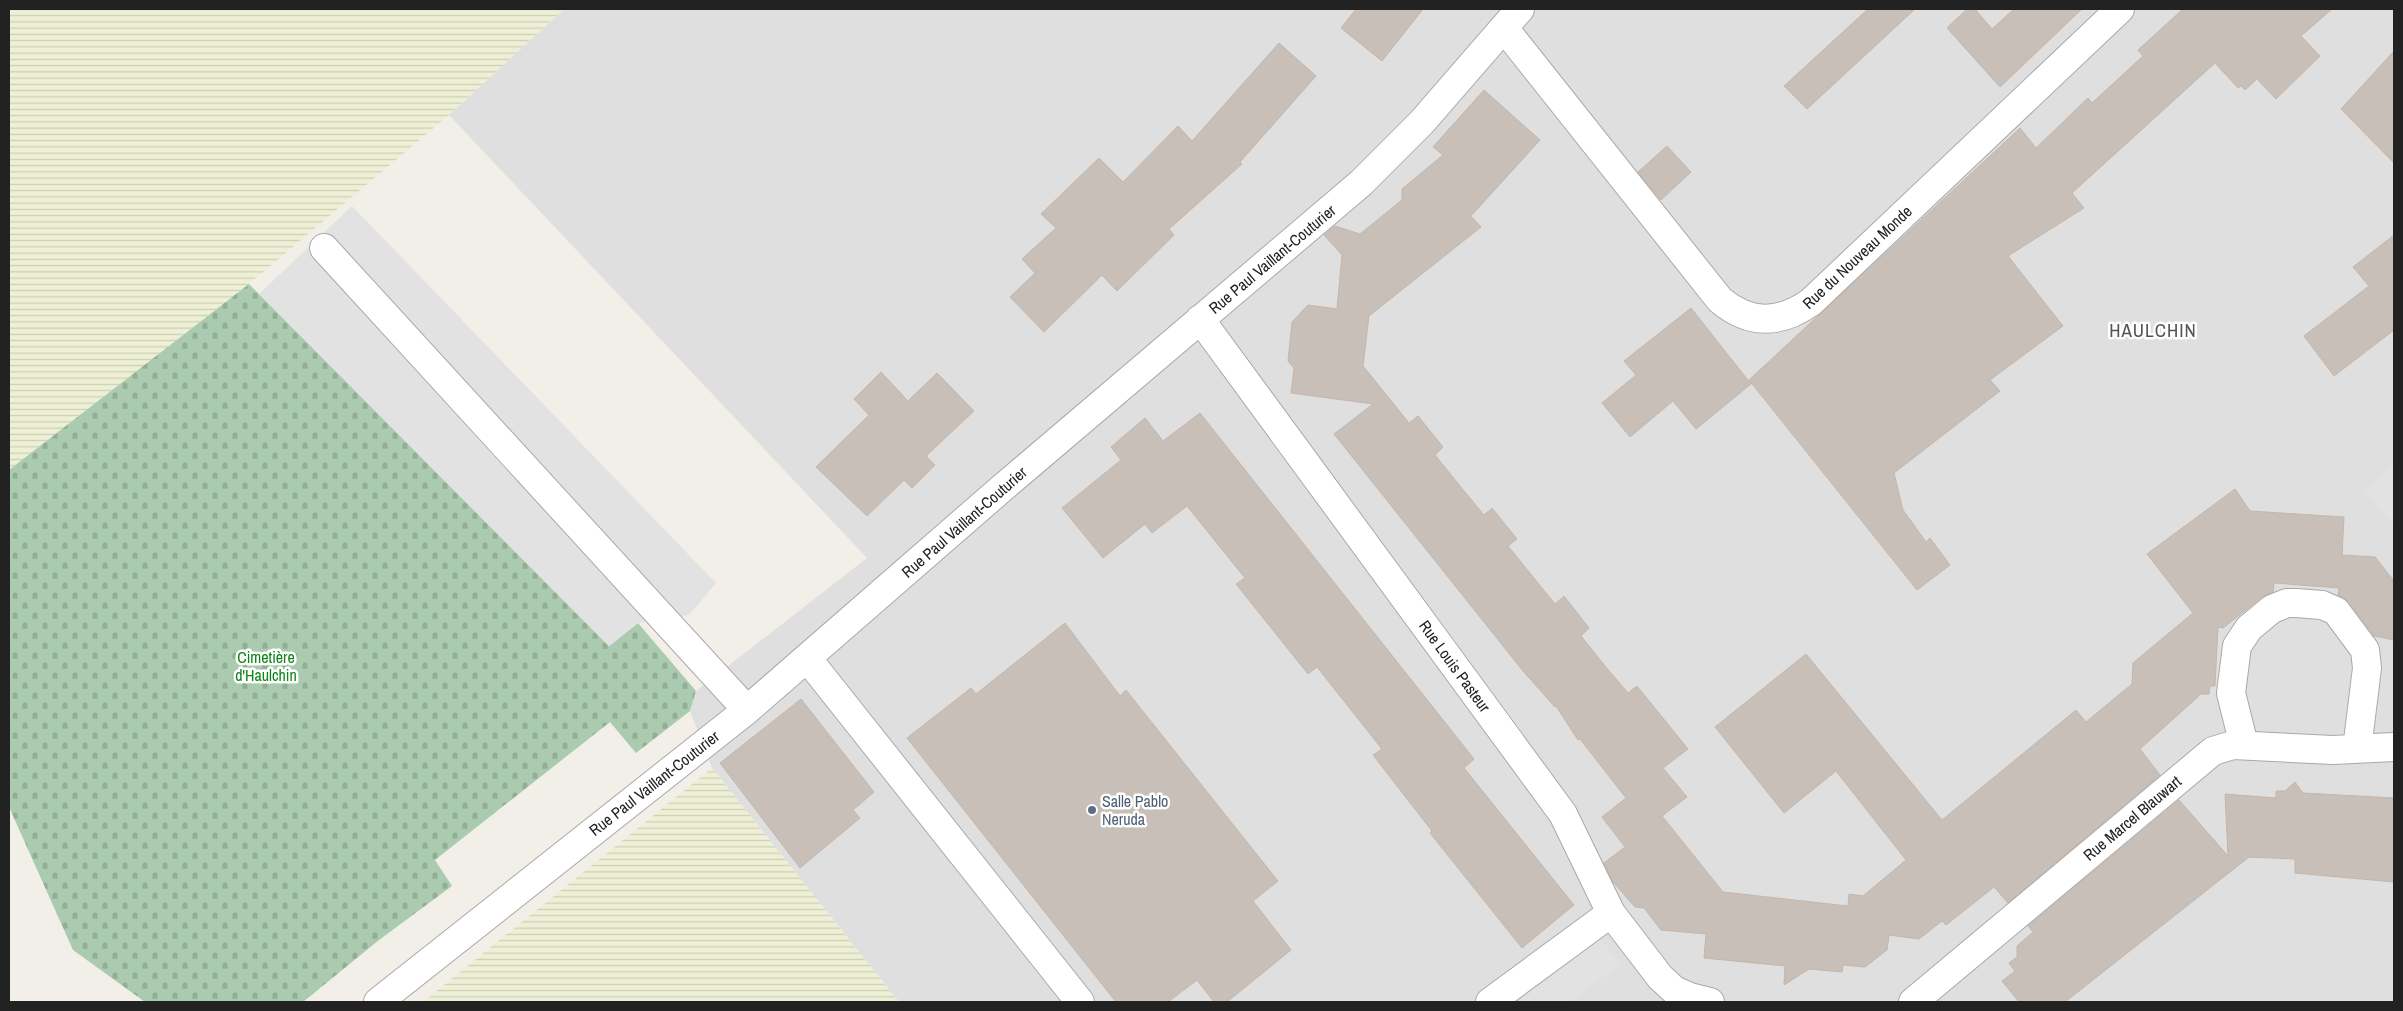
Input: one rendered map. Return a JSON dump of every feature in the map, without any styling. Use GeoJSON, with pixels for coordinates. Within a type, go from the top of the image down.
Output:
{"type":"FeatureCollection","features":[{"type":"Feature","properties":{"kind":"street","name":"Rue du Nouveau Monde"},"geometry":{"type":"LineString","coordinates":[[1512,18],[1720,300],[1733,311],[1764,319],[1780,318],[1796,313],[1811,302],[2120,9]]}},
{"type":"Feature","properties":{"kind":"street","name":"Rue Paul Vaillant-Couturier"},"geometry":{"type":"LineString","coordinates":[[378,1002],[747,710],[1380,165],[1422,122],[1512,18]]}},
{"type":"Feature","properties":{"kind":"street"},"geometry":{"type":"LineString","coordinates":[[324,248],[747,710]]}},
{"type":"Feature","properties":{"kind":"street","name":"Rue Louis Pasteur"},"geometry":{"type":"LineString","coordinates":[[1200,319],[1559,808],[1611,913],[1660,977],[1674,990],[1710,1002]]}},
{"type":"Feature","properties":{"kind":"street"},"geometry":{"type":"LineString","coordinates":[[2244,745],[2231,692],[2237,646],[2248,628],[2272,609],[2287,603],[2296,603],[2322,605],[2336,611],[2365,650],[2367,668],[2356,749]]}},
{"type":"Feature","properties":{"kind":"street"},"geometry":{"type":"LineString","coordinates":[[807,658],[1080,1002]]}},
{"type":"Feature","properties":{"kind":"street","name":"Rue Marcel Blauwart"},"geometry":{"type":"LineString","coordinates":[[1913,1002],[2203,758],[2223,747],[2244,745],[2333,750],[2394,747]]}},
{"type":"Feature","properties":{"kind":"street"},"geometry":{"type":"LineString","coordinates":[[1490,1002],[1611,913]]}},
{"type":"Feature","properties":{"kind":"shaded area"},"geometry":{"type":"Polygon","coordinates":[[[564,9],[2394,9],[2394,1002],[899,1002],[712,768],[690,711],[696,691],[867,558],[449,115],[564,9]]]}},
{"type":"Feature","properties":{"kind":"shaded area"},"geometry":{"type":"Polygon","coordinates":[[[352,206],[716,583],[689,615],[638,623],[609,646],[259,294],[352,206]]]}},
{"type":"Feature","properties":{"kind":"shaded area"},"geometry":{"type":"Polygon","coordinates":[[[2394,465],[2394,526],[2364,491],[2394,465]]]}},
{"type":"Feature","properties":{"kind":"shaded area"},"geometry":{"type":"Polygon","coordinates":[[[1600,938],[1620,964],[1571,1002],[1518,1002],[1600,938]]]}},
{"type":"Feature","properties":{"kind":"green space"},"geometry":{"type":"Polygon","coordinates":[[[9,9],[564,9],[449,115],[249,284],[9,470],[9,9]]]}},
{"type":"Feature","properties":{"kind":"green space","name":"Cimetière d'Haulchin"},"geometry":{"type":"Polygon","coordinates":[[[249,284],[609,646],[638,623],[696,691],[690,711],[636,753],[610,722],[435,860],[452,886],[379,940],[303,1002],[145,1002],[73,950],[9,807],[9,470],[249,284]]]}},
{"type":"Feature","properties":{"kind":"green space"},"geometry":{"type":"Polygon","coordinates":[[[712,768],[899,1002],[423,1002],[712,768]]]}},
{"type":"Feature","properties":{"kind":"building"},"geometry":{"type":"Polygon","coordinates":[[[1356,9],[1423,9],[1382,61],[1341,28],[1356,9]]]}},
{"type":"Feature","properties":{"kind":"building"},"geometry":{"type":"Polygon","coordinates":[[[1868,9],[1915,9],[1807,109],[1784,86],[1868,9]]]}},
{"type":"Feature","properties":{"kind":"building"},"geometry":{"type":"Polygon","coordinates":[[[1967,9],[1975,9],[1992,29],[2014,9],[2082,9],[2000,87],[1947,28],[1967,9]]]}},
{"type":"Feature","properties":{"kind":"building"},"geometry":{"type":"Polygon","coordinates":[[[2183,9],[2332,9],[2301,36],[2320,56],[2276,99],[2257,79],[2245,90],[2241,86],[2238,88],[2215,63],[2072,193],[2084,208],[2008,256],[2063,326],[1990,380],[2000,391],[1894,473],[1903,510],[1926,542],[1930,538],[1950,565],[1917,590],[1749,380],[2020,128],[2036,148],[2088,98],[2092,103],[2143,56],[2138,50],[2183,9]]]}},
{"type":"Feature","properties":{"kind":"building"},"geometry":{"type":"Polygon","coordinates":[[[1279,43],[1316,76],[1240,162],[1242,164],[1169,229],[1174,235],[1117,291],[1102,275],[1044,332],[1010,297],[1035,273],[1022,259],[1056,228],[1041,214],[1099,158],[1123,182],[1178,126],[1192,141],[1279,43]]]}},
{"type":"Feature","properties":{"kind":"building"},"geometry":{"type":"Polygon","coordinates":[[[2394,51],[2394,163],[2341,109],[2394,51]]]}},
{"type":"Feature","properties":{"kind":"building"},"geometry":{"type":"Polygon","coordinates":[[[1484,90],[1540,140],[1471,216],[1481,227],[1369,316],[1363,366],[1409,423],[1418,416],[1443,447],[1435,455],[1484,515],[1492,508],[1517,539],[1508,546],[1555,604],[1564,596],[1589,628],[1581,636],[1605,666],[1628,693],[1637,686],[1688,749],[1663,768],[1687,797],[1662,816],[1723,892],[1848,906],[1849,894],[1863,896],[1906,860],[1836,771],[1784,813],[1715,727],[1806,654],[1942,820],[2076,710],[2086,722],[2132,684],[2133,663],[2193,613],[2147,554],[2235,489],[2250,511],[2344,517],[2342,555],[2375,557],[2394,581],[2394,640],[2374,636],[2349,602],[2338,595],[2339,588],[2274,583],[2273,592],[2262,597],[2223,628],[2218,627],[2215,686],[2210,686],[2209,694],[2201,694],[2140,749],[2160,775],[2008,903],[1994,887],[1946,925],[1942,921],[1919,939],[1889,935],[1887,950],[1865,967],[1843,965],[1842,972],[1809,969],[1784,985],[1785,966],[1704,958],[1706,934],[1661,930],[1644,908],[1635,907],[1613,882],[1604,863],[1625,847],[1602,817],[1626,798],[1580,739],[1578,740],[1556,706],[1523,671],[1334,434],[1373,404],[1291,393],[1294,368],[1288,361],[1292,322],[1308,305],[1337,309],[1342,255],[1324,235],[1335,226],[1360,234],[1402,200],[1402,189],[1443,155],[1433,147],[1484,90]]]}},
{"type":"Feature","properties":{"kind":"building"},"geometry":{"type":"Polygon","coordinates":[[[1667,146],[1691,172],[1661,200],[1638,172],[1667,146]]]}},
{"type":"Feature","properties":{"kind":"building"},"geometry":{"type":"Polygon","coordinates":[[[2394,235],[2394,330],[2334,376],[2304,336],[2369,286],[2353,267],[2394,235]]]}},
{"type":"Feature","properties":{"kind":"building"},"geometry":{"type":"Polygon","coordinates":[[[1691,308],[1751,384],[1696,429],[1673,401],[1630,437],[1602,403],[1636,375],[1624,361],[1691,308]]]}},
{"type":"Feature","properties":{"kind":"building"},"geometry":{"type":"Polygon","coordinates":[[[881,372],[908,401],[937,373],[974,411],[926,456],[935,465],[912,488],[904,480],[867,516],[816,467],[869,415],[854,399],[881,372]]]}},
{"type":"Feature","properties":{"kind":"building"},"geometry":{"type":"Polygon","coordinates":[[[1200,413],[1474,759],[1464,768],[1574,905],[1522,948],[1430,833],[1432,831],[1373,755],[1382,749],[1317,667],[1308,674],[1236,584],[1245,578],[1187,506],[1152,533],[1145,524],[1103,558],[1062,508],[1121,460],[1111,447],[1145,418],[1163,441],[1200,413]]]}},
{"type":"Feature","properties":{"kind":"building","name":"Salle Pablo Neruda"},"geometry":{"type":"Polygon","coordinates":[[[1065,623],[1120,696],[1126,690],[1278,881],[1253,901],[1291,950],[1227,1002],[1214,1002],[1197,980],[1168,1002],[1116,1002],[907,738],[971,688],[976,694],[1065,623]]]}},
{"type":"Feature","properties":{"kind":"building"},"geometry":{"type":"Polygon","coordinates":[[[801,699],[874,792],[853,810],[860,818],[800,868],[720,763],[801,699]]]}},
{"type":"Feature","properties":{"kind":"building"},"geometry":{"type":"Polygon","coordinates":[[[2295,782],[2303,793],[2394,798],[2394,882],[2295,873],[2295,859],[2249,857],[2065,1002],[2019,1002],[2002,981],[2015,971],[2009,963],[2017,957],[2017,946],[2033,932],[2028,926],[2179,800],[2228,856],[2225,794],[2276,798],[2276,791],[2285,791],[2295,782]]]}},
{"type":"Feature","properties":{"kind":"place","name":"Salle Pablo Neruda"},"geometry":{"type":"Point","coordinates":[1092,810]}},
{"type":"Feature","properties":{"kind":"district","name":"HAULCHIN"},"geometry":{"type":"Point","coordinates":[2153,330]}}]}
